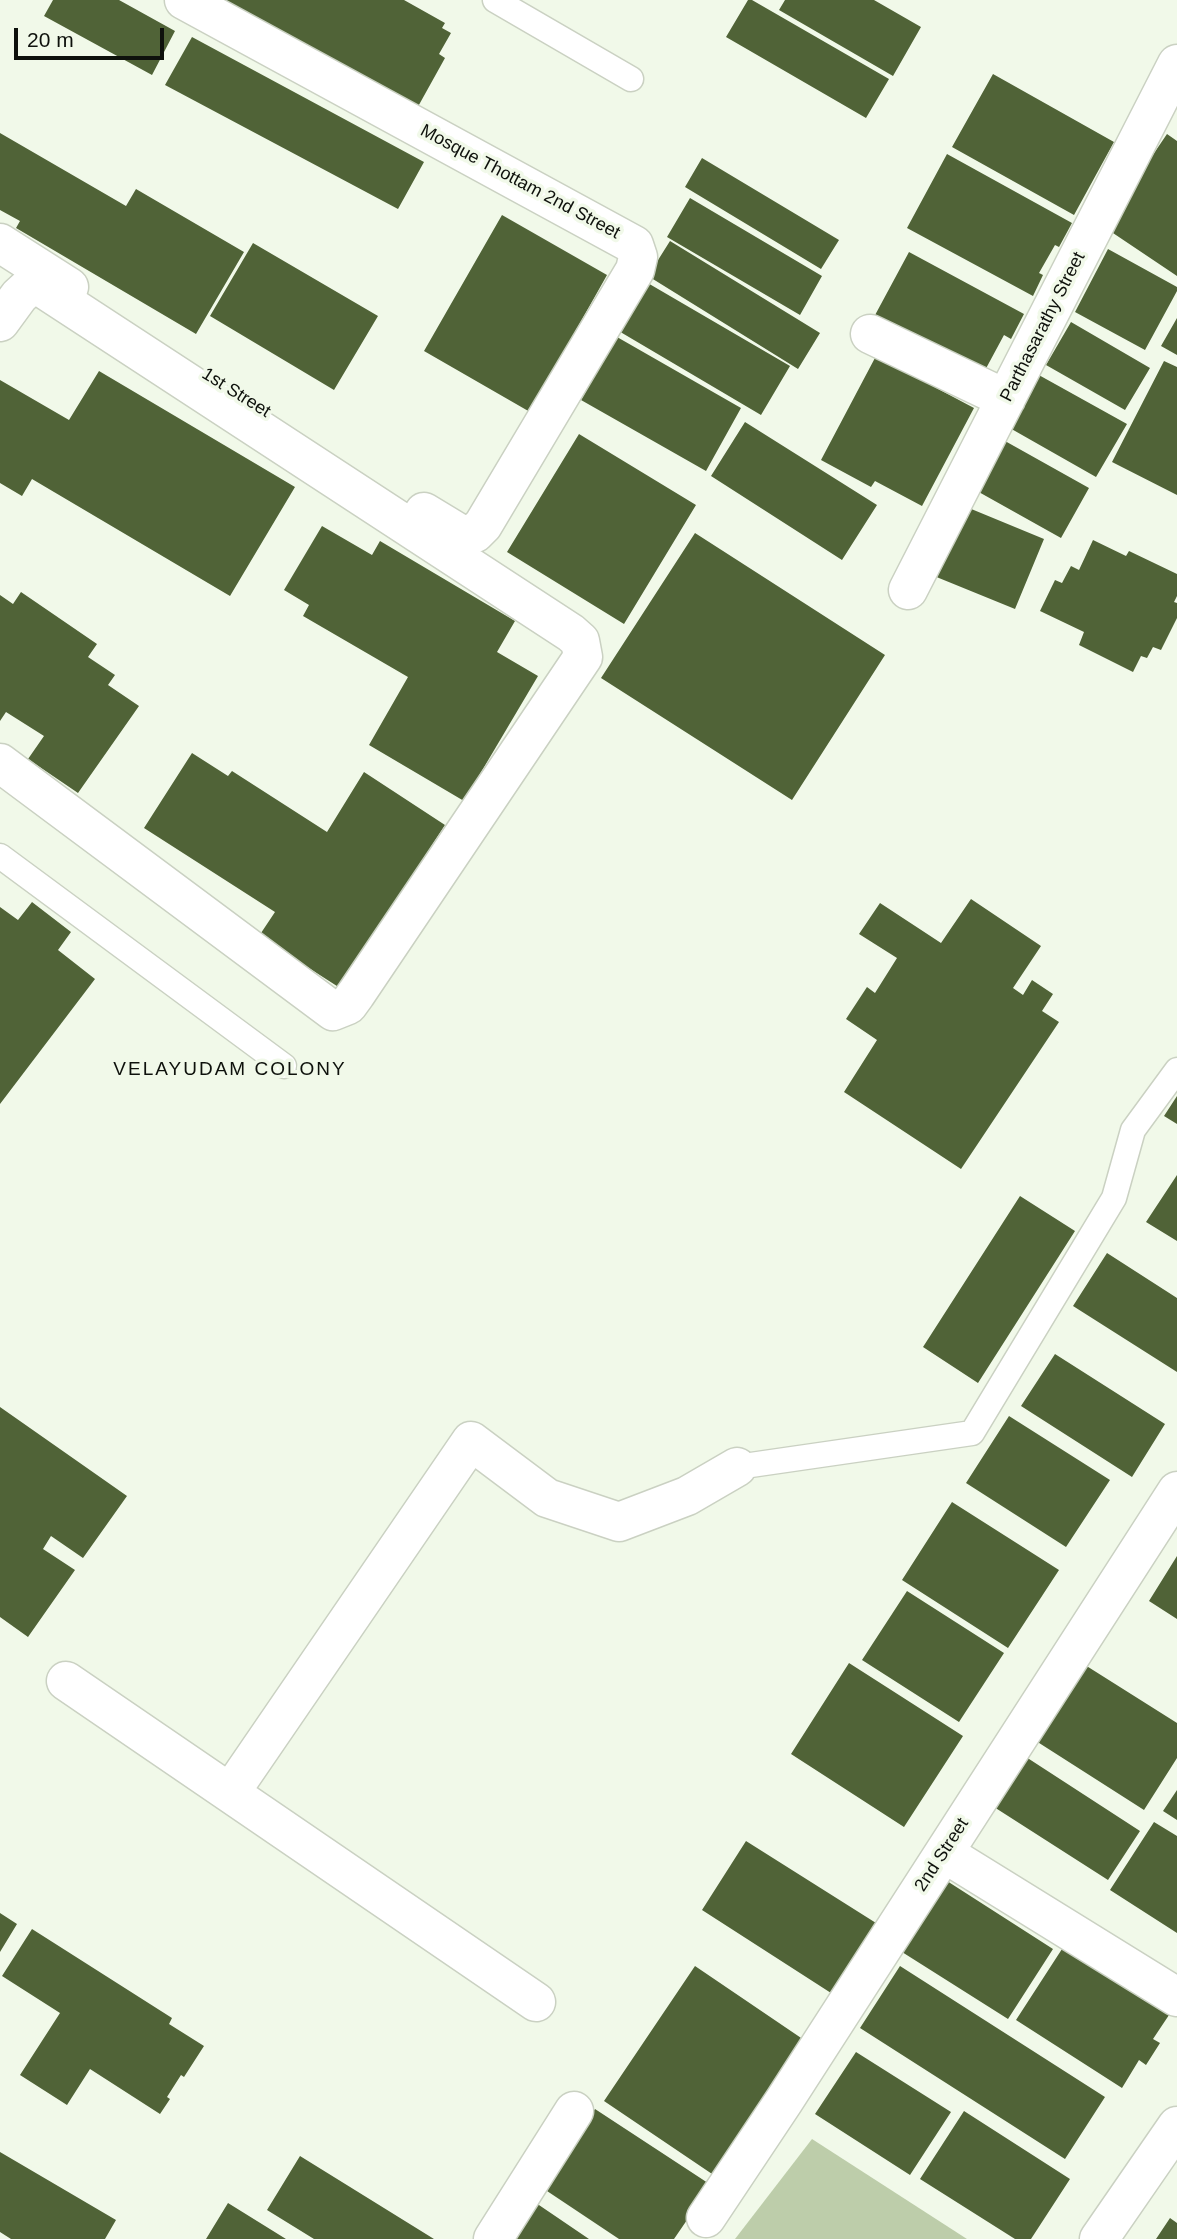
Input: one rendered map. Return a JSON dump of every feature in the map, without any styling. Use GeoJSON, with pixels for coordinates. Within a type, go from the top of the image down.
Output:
{"type":"FeatureCollection","features":[{"type":"Feature","properties":{"kind":"street","name":"Mosque Thottam 2nd Street"},"geometry":{"type":"LineString","coordinates":[[184,0],[634,246],[638,257],[635,270],[483,525],[475,533]]}},
{"type":"Feature","properties":{"kind":"street","name":"Parthasarathy Street"},"geometry":{"type":"LineString","coordinates":[[908,590],[1177,64]]}},
{"type":"Feature","properties":{"kind":"street","name":"1st Street"},"geometry":{"type":"LineString","coordinates":[[0,243],[456,532],[462,535],[475,533]]}},
{"type":"Feature","properties":{"kind":"street"},"geometry":{"type":"LineString","coordinates":[[0,322],[26,289],[37,285],[571,633],[580,640],[583,649],[583,657],[578,667],[356,994],[348,1005],[332,1011],[0,763]]}},
{"type":"Feature","properties":{"kind":"street"},"geometry":{"type":"LineString","coordinates":[[870,334],[1006,399]]}},
{"type":"Feature","properties":{"kind":"street"},"geometry":{"type":"LineString","coordinates":[[230,1793],[471,1441],[547,1498],[620,1522],[687,1496],[737,1467]]}},
{"type":"Feature","properties":{"kind":"street","name":"2nd Street"},"geometry":{"type":"LineString","coordinates":[[706,2218],[1177,1491]]}},
{"type":"Feature","properties":{"kind":"street"},"geometry":{"type":"LineString","coordinates":[[66,1681],[536,2002]]}},
{"type":"Feature","properties":{"kind":"street"},"geometry":{"type":"LineString","coordinates":[[944,1853],[1177,1997]]}},
{"type":"Feature","properties":{"kind":"street"},"geometry":{"type":"LineString","coordinates":[[493,2239],[574,2111]]}},
{"type":"Feature","properties":{"kind":"street"},"geometry":{"type":"LineString","coordinates":[[1099,2239],[1177,2126]]}},
{"type":"Feature","properties":{"kind":"lane"},"geometry":{"type":"LineString","coordinates":[[495,0],[631,79]]}},
{"type":"Feature","properties":{"kind":"lane"},"geometry":{"type":"LineString","coordinates":[[0,856],[284,1066]]}},
{"type":"Feature","properties":{"kind":"lane"},"geometry":{"type":"LineString","coordinates":[[737,1467],[972,1433],[1114,1198],[1133,1130],[1177,1070]]}},
{"type":"Feature","properties":{"kind":"green space"},"geometry":{"type":"Polygon","coordinates":[[[812,2139],[967,2239],[735,2239],[812,2139]]]}},
{"type":"Feature","properties":{"kind":"building"},"geometry":{"type":"Polygon","coordinates":[[[53,0],[119,0],[175,31],[152,75],[44,16],[53,0]]]}},
{"type":"Feature","properties":{"kind":"building"},"geometry":{"type":"Polygon","coordinates":[[[213,0],[404,0],[445,23],[442,28],[451,33],[439,54],[445,58],[415,112],[213,0]]]}},
{"type":"Feature","properties":{"kind":"building"},"geometry":{"type":"Polygon","coordinates":[[[748,0],[889,79],[866,118],[726,37],[748,0]]]}},
{"type":"Feature","properties":{"kind":"building"},"geometry":{"type":"Polygon","coordinates":[[[785,0],[874,0],[921,27],[893,76],[779,10],[785,0]]]}},
{"type":"Feature","properties":{"kind":"building"},"geometry":{"type":"Polygon","coordinates":[[[192,37],[424,162],[398,209],[165,85],[192,37]]]}},
{"type":"Feature","properties":{"kind":"building"},"geometry":{"type":"Polygon","coordinates":[[[993,74],[1114,142],[1074,215],[952,147],[993,74]]]}},
{"type":"Feature","properties":{"kind":"building"},"geometry":{"type":"Polygon","coordinates":[[[0,133],[126,206],[136,189],[244,252],[196,334],[16,228],[20,221],[0,210],[0,133]]]}},
{"type":"Feature","properties":{"kind":"building"},"geometry":{"type":"Polygon","coordinates":[[[1167,134],[1177,141],[1177,276],[1104,227],[1167,134]]]}},
{"type":"Feature","properties":{"kind":"building"},"geometry":{"type":"Polygon","coordinates":[[[947,154],[1072,223],[1059,247],[1055,245],[1039,273],[1043,275],[1033,296],[907,228],[947,154]]]}},
{"type":"Feature","properties":{"kind":"building"},"geometry":{"type":"Polygon","coordinates":[[[702,158],[839,240],[821,269],[685,187],[702,158]]]}},
{"type":"Feature","properties":{"kind":"building"},"geometry":{"type":"Polygon","coordinates":[[[690,198],[822,276],[800,315],[667,237],[690,198]]]}},
{"type":"Feature","properties":{"kind":"building"},"geometry":{"type":"Polygon","coordinates":[[[502,215],[607,275],[530,412],[424,351],[502,215]]]}},
{"type":"Feature","properties":{"kind":"building"},"geometry":{"type":"Polygon","coordinates":[[[670,241],[820,333],[798,369],[648,276],[670,241]]]}},
{"type":"Feature","properties":{"kind":"building"},"geometry":{"type":"Polygon","coordinates":[[[253,243],[378,316],[334,390],[210,316],[253,243]]]}},
{"type":"Feature","properties":{"kind":"building"},"geometry":{"type":"Polygon","coordinates":[[[1108,249],[1177,287],[1145,350],[1075,312],[1108,249]]]}},
{"type":"Feature","properties":{"kind":"building"},"geometry":{"type":"Polygon","coordinates":[[[909,252],[1024,314],[1011,339],[1004,335],[983,374],[874,317],[909,252]]]}},
{"type":"Feature","properties":{"kind":"building"},"geometry":{"type":"Polygon","coordinates":[[[646,282],[790,366],[761,415],[617,330],[646,282]]]}},
{"type":"Feature","properties":{"kind":"building"},"geometry":{"type":"Polygon","coordinates":[[[1177,318],[1177,355],[1161,346],[1177,318]]]}},
{"type":"Feature","properties":{"kind":"building"},"geometry":{"type":"Polygon","coordinates":[[[1071,322],[1150,368],[1125,410],[1046,365],[1071,322]]]}},
{"type":"Feature","properties":{"kind":"building"},"geometry":{"type":"Polygon","coordinates":[[[617,337],[741,408],[706,471],[581,400],[617,337]]]}},
{"type":"Feature","properties":{"kind":"building"},"geometry":{"type":"Polygon","coordinates":[[[876,356],[974,408],[922,506],[875,481],[871,487],[821,460],[876,356]]]}},
{"type":"Feature","properties":{"kind":"building"},"geometry":{"type":"Polygon","coordinates":[[[1164,361],[1177,367],[1177,495],[1112,462],[1164,361]]]}},
{"type":"Feature","properties":{"kind":"building"},"geometry":{"type":"Polygon","coordinates":[[[99,371],[295,487],[230,596],[32,479],[22,496],[0,483],[0,380],[69,420],[99,371]]]}},
{"type":"Feature","properties":{"kind":"building"},"geometry":{"type":"Polygon","coordinates":[[[1037,374],[1127,424],[1096,477],[1008,427],[1037,374]]]}},
{"type":"Feature","properties":{"kind":"building"},"geometry":{"type":"Polygon","coordinates":[[[745,422],[877,505],[842,560],[711,476],[745,422]]]}},
{"type":"Feature","properties":{"kind":"building"},"geometry":{"type":"Polygon","coordinates":[[[579,434],[696,505],[624,624],[507,552],[579,434]]]}},
{"type":"Feature","properties":{"kind":"building"},"geometry":{"type":"Polygon","coordinates":[[[1005,441],[1089,488],[1061,538],[977,491],[1005,441]]]}},
{"type":"Feature","properties":{"kind":"building"},"geometry":{"type":"Polygon","coordinates":[[[964,506],[1044,539],[1015,609],[934,576],[964,506]]]}},
{"type":"Feature","properties":{"kind":"building"},"geometry":{"type":"Polygon","coordinates":[[[322,526],[372,555],[380,541],[515,621],[497,652],[538,676],[464,801],[369,745],[408,677],[303,616],[309,605],[284,590],[322,526]]]}},
{"type":"Feature","properties":{"kind":"building"},"geometry":{"type":"Polygon","coordinates":[[[695,533],[885,655],[792,800],[601,678],[695,533]]]}},
{"type":"Feature","properties":{"kind":"building"},"geometry":{"type":"Polygon","coordinates":[[[1093,540],[1126,556],[1129,551],[1177,574],[1177,596],[1174,602],[1177,603],[1177,618],[1161,650],[1153,647],[1147,658],[1141,656],[1133,672],[1079,645],[1084,632],[1040,611],[1055,580],[1062,583],[1071,566],[1079,570],[1093,540]]]}},
{"type":"Feature","properties":{"kind":"building"},"geometry":{"type":"Polygon","coordinates":[[[21,592],[97,644],[88,657],[115,675],[108,685],[139,706],[78,793],[28,759],[44,736],[6,712],[0,721],[0,595],[13,604],[21,592]]]}},
{"type":"Feature","properties":{"kind":"building"},"geometry":{"type":"Polygon","coordinates":[[[192,753],[228,776],[232,771],[327,832],[364,772],[445,825],[340,988],[259,936],[275,912],[144,828],[192,753]]]}},
{"type":"Feature","properties":{"kind":"building"},"geometry":{"type":"Polygon","coordinates":[[[971,899],[1041,946],[1013,988],[1023,995],[1032,980],[1053,994],[1042,1011],[1059,1022],[961,1169],[844,1092],[877,1040],[846,1019],[867,987],[875,993],[897,958],[859,934],[880,903],[941,943],[971,899]]]}},
{"type":"Feature","properties":{"kind":"building"},"geometry":{"type":"Polygon","coordinates":[[[32,902],[71,932],[58,950],[95,979],[0,1104],[0,907],[18,920],[32,902]]]}},
{"type":"Feature","properties":{"kind":"building"},"geometry":{"type":"Polygon","coordinates":[[[1177,1096],[1177,1124],[1164,1116],[1177,1096]]]}},
{"type":"Feature","properties":{"kind":"building"},"geometry":{"type":"Polygon","coordinates":[[[1177,1175],[1177,1241],[1146,1222],[1177,1175]]]}},
{"type":"Feature","properties":{"kind":"building"},"geometry":{"type":"Polygon","coordinates":[[[1020,1196],[1075,1231],[978,1383],[923,1347],[1020,1196]]]}},
{"type":"Feature","properties":{"kind":"building"},"geometry":{"type":"Polygon","coordinates":[[[1107,1253],[1177,1298],[1177,1372],[1073,1306],[1107,1253]]]}},
{"type":"Feature","properties":{"kind":"building"},"geometry":{"type":"Polygon","coordinates":[[[1055,1354],[1165,1424],[1132,1477],[1021,1406],[1055,1354]]]}},
{"type":"Feature","properties":{"kind":"building"},"geometry":{"type":"Polygon","coordinates":[[[0,1407],[127,1496],[83,1558],[51,1536],[43,1549],[75,1570],[28,1637],[0,1617],[0,1407]]]}},
{"type":"Feature","properties":{"kind":"building"},"geometry":{"type":"Polygon","coordinates":[[[1009,1416],[1110,1480],[1066,1547],[966,1483],[1009,1416]]]}},
{"type":"Feature","properties":{"kind":"building"},"geometry":{"type":"Polygon","coordinates":[[[952,1502],[1059,1570],[1008,1648],[902,1580],[952,1502]]]}},
{"type":"Feature","properties":{"kind":"building"},"geometry":{"type":"Polygon","coordinates":[[[1177,1556],[1177,1619],[1149,1601],[1177,1556]]]}},
{"type":"Feature","properties":{"kind":"building"},"geometry":{"type":"Polygon","coordinates":[[[907,1591],[1004,1653],[959,1722],[862,1660],[907,1591]]]}},
{"type":"Feature","properties":{"kind":"building"},"geometry":{"type":"Polygon","coordinates":[[[849,1663],[963,1736],[904,1827],[791,1754],[849,1663]]]}},
{"type":"Feature","properties":{"kind":"building"},"geometry":{"type":"Polygon","coordinates":[[[1085,1665],[1177,1723],[1177,1758],[1144,1810],[1036,1741],[1085,1665]]]}},
{"type":"Feature","properties":{"kind":"building"},"geometry":{"type":"Polygon","coordinates":[[[1026,1757],[1140,1831],[1108,1880],[994,1807],[1026,1757]]]}},
{"type":"Feature","properties":{"kind":"building"},"geometry":{"type":"Polygon","coordinates":[[[1177,1790],[1177,1820],[1163,1811],[1177,1790]]]}},
{"type":"Feature","properties":{"kind":"building"},"geometry":{"type":"Polygon","coordinates":[[[1154,1822],[1177,1836],[1177,1933],[1110,1890],[1154,1822]]]}},
{"type":"Feature","properties":{"kind":"building"},"geometry":{"type":"Polygon","coordinates":[[[746,1841],[876,1923],[831,1993],[702,1910],[746,1841]]]}},
{"type":"Feature","properties":{"kind":"building"},"geometry":{"type":"Polygon","coordinates":[[[947,1881],[1053,1949],[1008,2019],[902,1952],[947,1881]]]}},
{"type":"Feature","properties":{"kind":"building"},"geometry":{"type":"Polygon","coordinates":[[[0,1913],[17,1924],[0,1952],[0,1913]]]}},
{"type":"Feature","properties":{"kind":"building"},"geometry":{"type":"Polygon","coordinates":[[[32,1929],[172,2018],[169,2024],[204,2046],[184,2077],[181,2075],[160,2114],[90,2069],[67,2105],[20,2075],[60,2013],[2,1976],[32,1929]]]}},
{"type":"Feature","properties":{"kind":"building"},"geometry":{"type":"Polygon","coordinates":[[[1070,1943],[1173,2009],[1153,2039],[1160,2043],[1146,2065],[1139,2060],[1122,2088],[1016,2020],[1062,1949],[1066,1951],[1070,1943]]]}},
{"type":"Feature","properties":{"kind":"building"},"geometry":{"type":"Polygon","coordinates":[[[695,1966],[810,2044],[718,2178],[604,2101],[695,1966]]]}},
{"type":"Feature","properties":{"kind":"building"},"geometry":{"type":"Polygon","coordinates":[[[900,1966],[1105,2097],[1065,2159],[860,2028],[900,1966]]]}},
{"type":"Feature","properties":{"kind":"building"},"geometry":{"type":"Polygon","coordinates":[[[856,2052],[951,2112],[910,2175],[815,2114],[856,2052]]]}},
{"type":"Feature","properties":{"kind":"building"},"geometry":{"type":"Polygon","coordinates":[[[595,2109],[711,2185],[674,2239],[619,2239],[541,2187],[595,2109]]]}},
{"type":"Feature","properties":{"kind":"building"},"geometry":{"type":"Polygon","coordinates":[[[964,2111],[1070,2179],[1031,2239],[1015,2239],[920,2179],[964,2111]]]}},
{"type":"Feature","properties":{"kind":"building"},"geometry":{"type":"Polygon","coordinates":[[[0,2152],[116,2220],[105,2239],[11,2239],[0,2232],[0,2152]]]}},
{"type":"Feature","properties":{"kind":"building"},"geometry":{"type":"Polygon","coordinates":[[[300,2156],[434,2239],[314,2239],[267,2210],[300,2156]]]}},
{"type":"Feature","properties":{"kind":"building"},"geometry":{"type":"Polygon","coordinates":[[[228,2203],[286,2239],[206,2239],[228,2203]]]}},
{"type":"Feature","properties":{"kind":"building"},"geometry":{"type":"Polygon","coordinates":[[[536,2203],[589,2239],[511,2239],[536,2203]]]}},
{"type":"Feature","properties":{"kind":"building"},"geometry":{"type":"Polygon","coordinates":[[[1170,2218],[1177,2223],[1177,2239],[1156,2239],[1170,2218]]]}},
{"type":"Feature","properties":{"kind":"district","name":"VELAYUDAM COLONY"},"geometry":{"type":"Point","coordinates":[230,1070]}}]}
